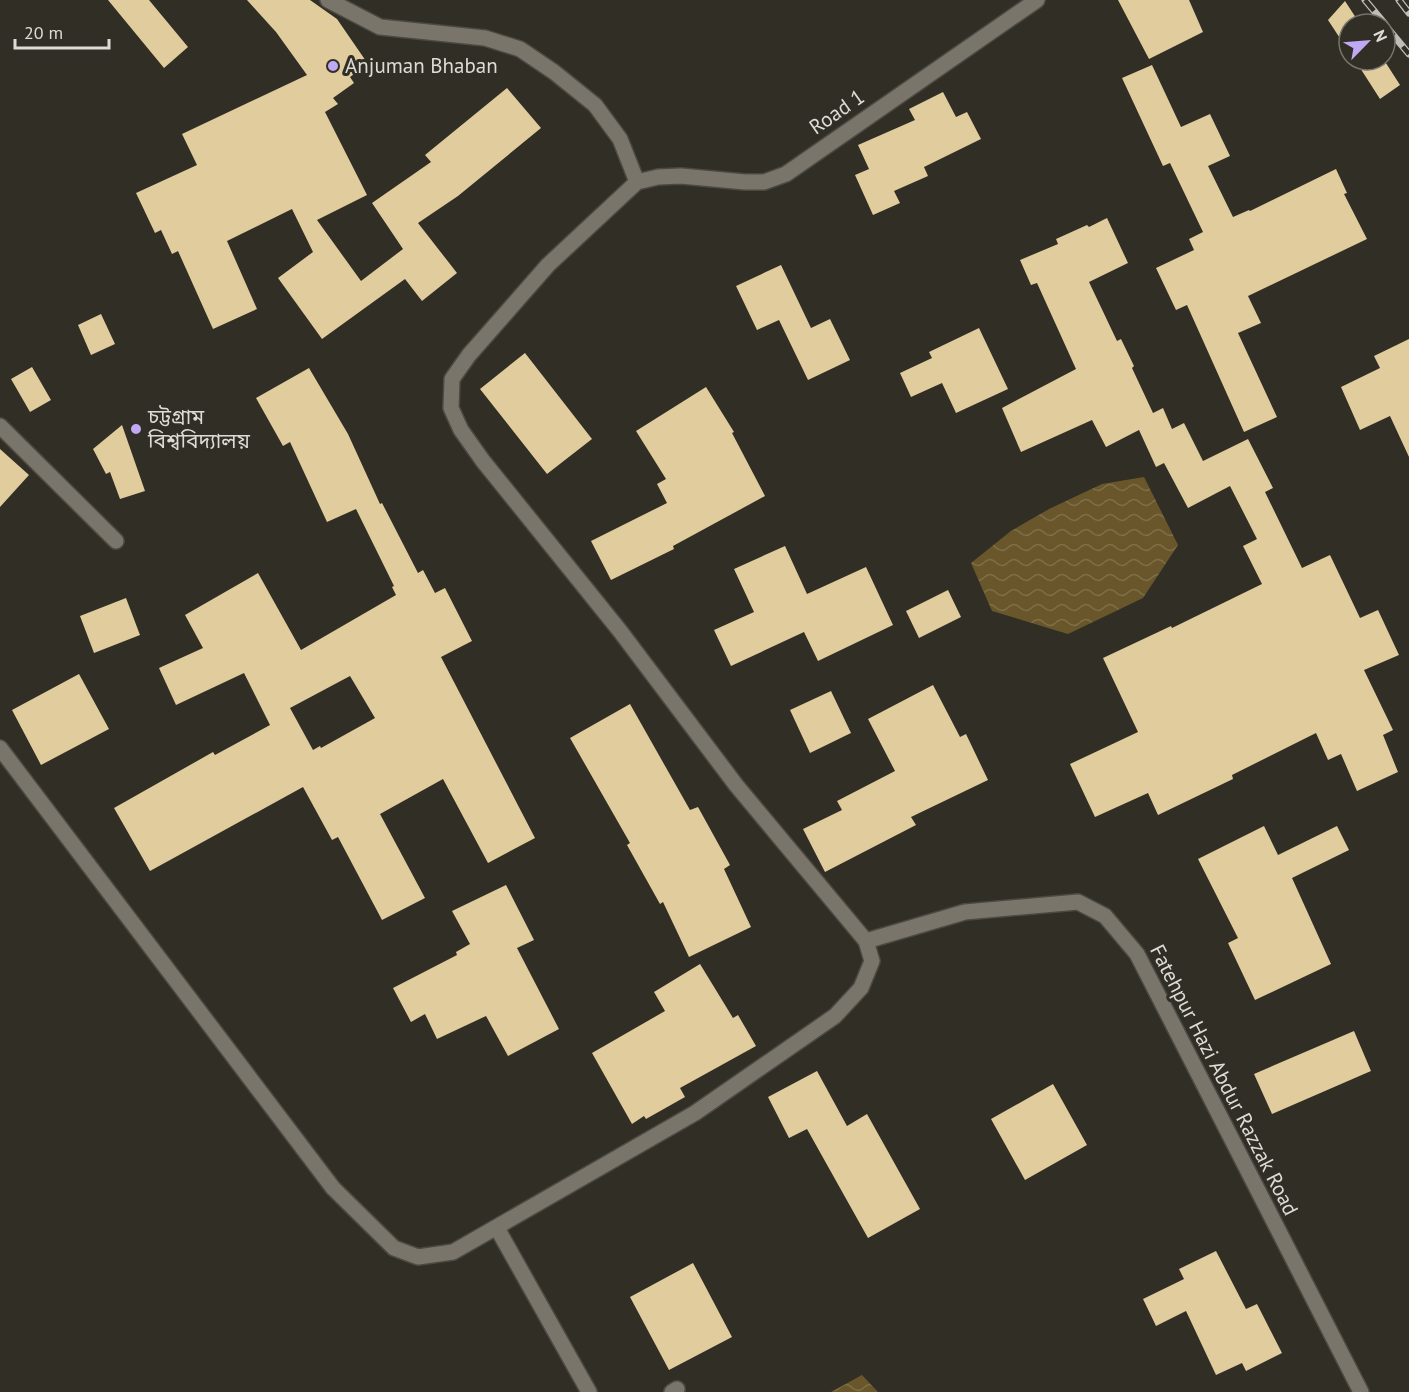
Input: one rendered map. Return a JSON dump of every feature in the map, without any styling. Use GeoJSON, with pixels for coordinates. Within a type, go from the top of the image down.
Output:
{"type":"FeatureCollection","features":[{"type":"Feature","properties":{"kind":"street"},"geometry":{"type":"LineString","coordinates":[[0,748],[333,1188],[394,1248],[418,1257],[453,1252],[695,1113],[835,1016],[861,988],[872,961],[866,941],[736,785],[620,631],[483,461],[461,430],[451,408],[452,379],[469,355],[548,265],[637,182],[620,139],[595,105],[554,72],[520,49],[485,38],[380,27],[328,0]]}},
{"type":"Feature","properties":{"kind":"street","name":"Road 1"},"geometry":{"type":"LineString","coordinates":[[637,182],[658,177],[681,176],[765,182],[786,174],[1036,0]]}},
{"type":"Feature","properties":{"kind":"street"},"geometry":{"type":"LineString","coordinates":[[0,426],[116,542]]}},
{"type":"Feature","properties":{"kind":"street","name":"Fatehpur Hazi Abdur Razzak Road"},"geometry":{"type":"LineString","coordinates":[[866,941],[965,912],[1078,902],[1106,916],[1137,954],[1361,1392]]}},
{"type":"Feature","properties":{"kind":"street"},"geometry":{"type":"LineString","coordinates":[[497,1228],[589,1392]]}},
{"type":"Feature","properties":{"kind":"water"},"geometry":{"type":"Polygon","coordinates":[[[1144,477],[1178,545],[1143,598],[1068,634],[992,611],[971,563],[1011,531],[1049,509],[1102,484],[1144,477]]]}},
{"type":"Feature","properties":{"kind":"water"},"geometry":{"type":"Polygon","coordinates":[[[862,1375],[878,1392],[831,1392],[862,1375]]]}},
{"type":"Feature","properties":{"kind":"building"},"geometry":{"type":"Polygon","coordinates":[[[108,0],[149,0],[188,47],[164,68],[108,0]]]}},
{"type":"Feature","properties":{"kind":"building"},"geometry":{"type":"Polygon","coordinates":[[[247,0],[310,0],[337,19],[368,64],[350,77],[354,83],[333,98],[338,104],[325,112],[367,195],[317,220],[361,281],[403,249],[372,203],[431,162],[425,155],[507,88],[541,128],[458,196],[418,223],[457,273],[422,301],[405,279],[322,339],[278,278],[313,252],[292,209],[227,241],[257,309],[213,329],[178,251],[172,254],[161,230],[155,233],[136,193],[197,165],[182,134],[307,75],[276,32],[247,0]]]}},
{"type":"Feature","properties":{"kind":"building"},"geometry":{"type":"Polygon","coordinates":[[[1118,0],[1189,0],[1203,32],[1149,59],[1118,0]]]}},
{"type":"Feature","properties":{"kind":"building"},"geometry":{"type":"Polygon","coordinates":[[[1345,1],[1352,12],[1337,12],[1337,34],[1328,20],[1345,1]]]}},
{"type":"Feature","properties":{"kind":"building"},"geometry":{"type":"Polygon","coordinates":[[[1152,65],[1181,127],[1210,114],[1230,156],[1208,166],[1233,217],[1336,169],[1347,193],[1344,194],[1367,239],[1248,296],[1261,323],[1238,333],[1277,417],[1244,432],[1187,305],[1176,310],[1156,268],[1194,250],[1189,239],[1203,232],[1170,163],[1163,166],[1122,78],[1152,65]]]}},
{"type":"Feature","properties":{"kind":"building"},"geometry":{"type":"Polygon","coordinates":[[[1363,72],[1392,72],[1400,85],[1380,99],[1363,72]]]}},
{"type":"Feature","properties":{"kind":"building"},"geometry":{"type":"Polygon","coordinates":[[[943,92],[956,117],[967,112],[981,139],[924,167],[928,176],[894,191],[900,203],[873,215],[855,175],[869,169],[858,145],[915,120],[909,109],[943,92]]]}},
{"type":"Feature","properties":{"kind":"building"},"geometry":{"type":"Polygon","coordinates":[[[1107,218],[1128,263],[1089,282],[1117,341],[1121,339],[1153,413],[1163,408],[1172,429],[1184,423],[1203,461],[1248,439],[1273,488],[1265,492],[1302,568],[1330,555],[1360,618],[1378,610],[1399,655],[1364,670],[1393,730],[1383,735],[1398,772],[1357,791],[1341,754],[1328,760],[1316,733],[1232,775],[1233,779],[1158,815],[1148,793],[1095,817],[1070,764],[1138,732],[1103,658],[1171,626],[1172,628],[1262,584],[1243,546],[1257,539],[1230,486],[1188,508],[1164,463],[1156,467],[1139,430],[1106,447],[1092,420],[1021,452],[1002,408],[1076,369],[1037,283],[1031,285],[1020,260],[1058,244],[1056,239],[1107,218]]]}},
{"type":"Feature","properties":{"kind":"building"},"geometry":{"type":"Polygon","coordinates":[[[781,265],[811,328],[830,319],[850,360],[808,380],[779,320],[757,330],[736,286],[781,265]]]}},
{"type":"Feature","properties":{"kind":"building"},"geometry":{"type":"Polygon","coordinates":[[[101,314],[115,344],[91,355],[78,325],[101,314]]]}},
{"type":"Feature","properties":{"kind":"building"},"geometry":{"type":"Polygon","coordinates":[[[979,328],[1008,389],[956,413],[942,383],[911,397],[900,373],[932,358],[929,352],[979,328]]]}},
{"type":"Feature","properties":{"kind":"building"},"geometry":{"type":"Polygon","coordinates":[[[1409,339],[1409,457],[1390,416],[1360,430],[1341,387],[1380,368],[1374,356],[1409,339]]]}},
{"type":"Feature","properties":{"kind":"building"},"geometry":{"type":"Polygon","coordinates":[[[525,353],[592,439],[547,474],[480,389],[525,353]]]}},
{"type":"Feature","properties":{"kind":"building"},"geometry":{"type":"Polygon","coordinates":[[[32,367],[51,400],[30,412],[11,379],[32,367]]]}},
{"type":"Feature","properties":{"kind":"building"},"geometry":{"type":"Polygon","coordinates":[[[309,368],[348,434],[380,504],[382,503],[418,573],[423,570],[435,593],[445,588],[472,641],[441,657],[535,838],[488,863],[443,779],[380,814],[425,898],[382,920],[338,837],[332,840],[303,787],[150,871],[114,808],[213,752],[215,755],[270,725],[244,673],[176,705],[159,668],[203,648],[185,615],[258,573],[301,650],[396,595],[392,587],[394,586],[356,509],[327,522],[290,442],[283,446],[256,398],[309,368]],[[350,676],[290,708],[313,750],[320,746],[321,748],[375,718],[350,676]]]}},
{"type":"Feature","properties":{"kind":"building"},"geometry":{"type":"Polygon","coordinates":[[[706,387],[734,432],[732,433],[765,496],[673,546],[674,549],[611,580],[591,541],[667,503],[657,484],[666,479],[636,431],[706,387]]]}},
{"type":"Feature","properties":{"kind":"building"},"geometry":{"type":"Polygon","coordinates":[[[122,425],[145,491],[120,499],[110,472],[106,474],[93,449],[122,425]]]}},
{"type":"Feature","properties":{"kind":"building"},"geometry":{"type":"Polygon","coordinates":[[[0,449],[29,475],[0,507],[0,449]]]}},
{"type":"Feature","properties":{"kind":"building"},"geometry":{"type":"Polygon","coordinates":[[[785,546],[807,594],[866,567],[893,625],[818,661],[804,632],[731,666],[714,630],[754,612],[734,569],[785,546]]]}},
{"type":"Feature","properties":{"kind":"building"},"geometry":{"type":"Polygon","coordinates":[[[948,590],[961,617],[919,638],[906,611],[948,590]]]}},
{"type":"Feature","properties":{"kind":"building"},"geometry":{"type":"Polygon","coordinates":[[[126,598],[140,635],[94,653],[80,616],[126,598]]]}},
{"type":"Feature","properties":{"kind":"building"},"geometry":{"type":"Polygon","coordinates":[[[79,674],[109,729],[41,765],[12,710],[79,674]]]}},
{"type":"Feature","properties":{"kind":"building"},"geometry":{"type":"Polygon","coordinates":[[[933,685],[960,737],[966,734],[988,780],[911,817],[916,825],[825,872],[803,829],[842,810],[837,801],[895,771],[868,719],[933,685]]]}},
{"type":"Feature","properties":{"kind":"building"},"geometry":{"type":"Polygon","coordinates":[[[831,691],[851,733],[810,753],[790,710],[831,691]]]}},
{"type":"Feature","properties":{"kind":"building"},"geometry":{"type":"Polygon","coordinates":[[[630,704],[690,810],[698,807],[730,865],[724,869],[751,927],[689,957],[663,902],[660,904],[627,845],[630,843],[570,738],[630,704]]]}},
{"type":"Feature","properties":{"kind":"building"},"geometry":{"type":"Polygon","coordinates":[[[1264,826],[1278,855],[1337,826],[1349,850],[1292,878],[1331,964],[1255,1000],[1228,943],[1238,938],[1198,859],[1264,826]]]}},
{"type":"Feature","properties":{"kind":"building"},"geometry":{"type":"Polygon","coordinates":[[[506,885],[534,940],[517,948],[559,1029],[508,1056],[486,1016],[437,1039],[425,1014],[411,1022],[393,988],[457,955],[456,952],[470,944],[452,911],[506,885]]]}},
{"type":"Feature","properties":{"kind":"building"},"geometry":{"type":"Polygon","coordinates":[[[700,964],[733,1018],[738,1015],[756,1046],[680,1088],[685,1097],[646,1119],[644,1116],[632,1124],[592,1053],[665,1011],[654,992],[700,964]]]}},
{"type":"Feature","properties":{"kind":"building"},"geometry":{"type":"Polygon","coordinates":[[[1354,1031],[1371,1071],[1272,1114],[1254,1074],[1354,1031]]]}},
{"type":"Feature","properties":{"kind":"building"},"geometry":{"type":"Polygon","coordinates":[[[817,1071],[847,1126],[867,1114],[920,1209],[868,1238],[807,1129],[789,1138],[768,1097],[817,1071]]]}},
{"type":"Feature","properties":{"kind":"building"},"geometry":{"type":"Polygon","coordinates":[[[1053,1084],[1087,1145],[1025,1180],[991,1119],[1053,1084]]]}},
{"type":"Feature","properties":{"kind":"building"},"geometry":{"type":"Polygon","coordinates":[[[1216,1251],[1246,1309],[1257,1304],[1282,1353],[1246,1371],[1242,1363],[1216,1375],[1186,1311],[1156,1326],[1143,1299],[1184,1279],[1179,1269],[1216,1251]]]}},
{"type":"Feature","properties":{"kind":"building"},"geometry":{"type":"Polygon","coordinates":[[[693,1263],[732,1337],[669,1370],[630,1297],[693,1263]]]}},
{"type":"Feature","properties":{"kind":"railway"},"geometry":{"type":"LineString","coordinates":[[1365,0],[1375,12]]}},
{"type":"Feature","properties":{"kind":"railway"},"geometry":{"type":"LineString","coordinates":[[1399,0],[1409,13]]}},
{"type":"Feature","properties":{"kind":"railway"},"geometry":{"type":"LineString","coordinates":[[1397,40],[1409,54]]}},
{"type":"Feature","properties":{"kind":"place","name":"Anjuman Bhaban"},"geometry":{"type":"Point","coordinates":[333,66]}},
{"type":"Feature","properties":{"kind":"place","name":"চট্টগ্রাম বিশ্ববিদ্যালয়"},"geometry":{"type":"Point","coordinates":[136,429]}}]}
